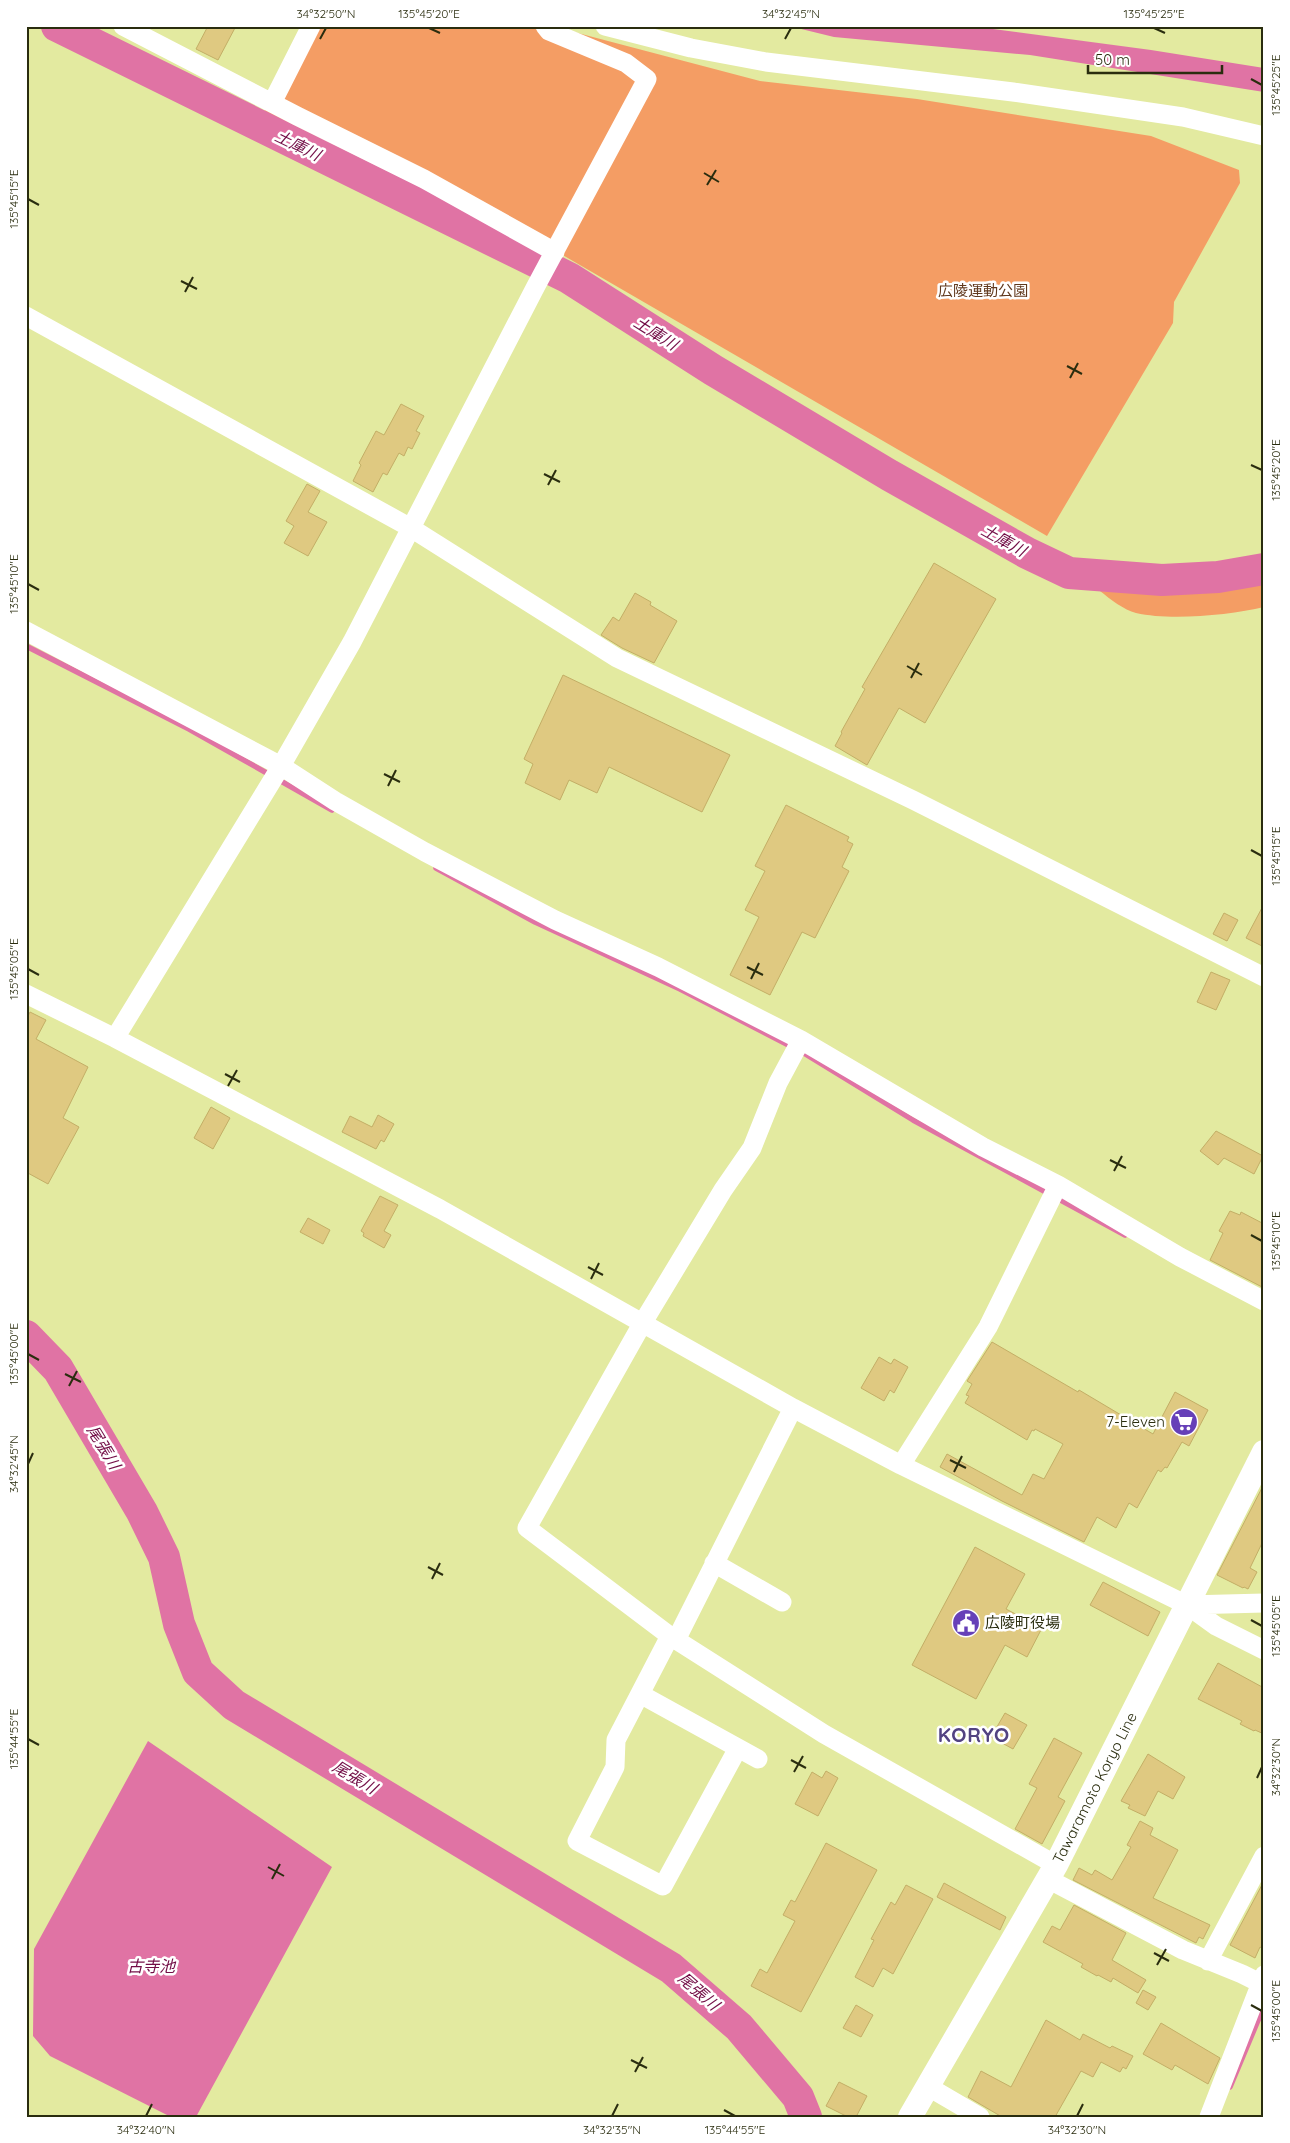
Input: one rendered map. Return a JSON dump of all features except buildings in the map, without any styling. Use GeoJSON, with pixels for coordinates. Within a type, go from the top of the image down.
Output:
{"type":"FeatureCollection","features":[{"type":"Feature","properties":{"kind":"main road","name":"Tawaramoto Koryo Line"},"geometry":{"type":"LineString","coordinates":[[910,2117],[1052,1872],[1264,1452]]}},
{"type":"Feature","properties":{"kind":"street"},"geometry":{"type":"LineString","coordinates":[[123,26],[424,179],[555,252]]}},
{"type":"Feature","properties":{"kind":"street"},"geometry":{"type":"LineString","coordinates":[[272,103],[311,26]]}},
{"type":"Feature","properties":{"kind":"street"},"geometry":{"type":"LineString","coordinates":[[116,1038],[281,766],[352,642],[536,286],[647,79],[626,63],[549,31],[545,26]]}},
{"type":"Feature","properties":{"kind":"street"},"geometry":{"type":"LineString","coordinates":[[605,26],[691,48],[766,62],[1013,92],[1183,116],[1264,136]]}},
{"type":"Feature","properties":{"kind":"street"},"geometry":{"type":"LineString","coordinates":[[26,316],[411,528],[616,658],[912,800],[1264,977]]}},
{"type":"Feature","properties":{"kind":"street"},"geometry":{"type":"LineString","coordinates":[[26,631],[281,766],[335,801],[425,852],[555,920],[658,967],[796,1048],[983,1147],[1054,1193],[1264,1301]]}},
{"type":"Feature","properties":{"kind":"street"},"geometry":{"type":"LineString","coordinates":[[26,994],[116,1038],[440,1209],[642,1324],[901,1466],[1187,1605],[1216,1626],[1264,1650]]}},
{"type":"Feature","properties":{"kind":"street"},"geometry":{"type":"LineString","coordinates":[[796,1048],[778,1083],[752,1148],[642,1324],[527,1528],[673,1638],[824,1734],[1052,1872],[1208,1961],[1262,1981],[1209,2117]]}},
{"type":"Feature","properties":{"kind":"street"},"geometry":{"type":"LineString","coordinates":[[901,1466],[988,1327],[1054,1193]]}},
{"type":"Feature","properties":{"kind":"street"},"geometry":{"type":"LineString","coordinates":[[738,1748],[663,1886],[577,1841],[615,1767],[616,1740],[714,1563],[793,1408]]}},
{"type":"Feature","properties":{"kind":"street"},"geometry":{"type":"LineString","coordinates":[[714,1563],[782,1602]]}},
{"type":"Feature","properties":{"kind":"street"},"geometry":{"type":"LineString","coordinates":[[1187,1605],[1264,1603]]}},
{"type":"Feature","properties":{"kind":"street"},"geometry":{"type":"LineString","coordinates":[[640,1694],[758,1759]]}},
{"type":"Feature","properties":{"kind":"street"},"geometry":{"type":"LineString","coordinates":[[1208,1961],[1264,1856]]}},
{"type":"Feature","properties":{"kind":"street"},"geometry":{"type":"LineString","coordinates":[[928,2086],[980,2117]]}},
{"type":"Feature","properties":{"kind":"green space","name":"広陵運動公園"},"geometry":{"type":"Polygon","coordinates":[[[303,26],[551,26],[760,81],[917,99],[1151,136],[1239,170],[1240,183],[1174,302],[1173,323],[1047,536],[554,250],[264,112],[303,26]]]}},
{"type":"Feature","properties":{"kind":"green space"},"geometry":{"type":"Polygon","coordinates":[[[1264,582],[1264,607],[1183,617],[1166,617],[1131,612],[1100,591],[1189,594],[1221,592],[1264,582]]]}},
{"type":"Feature","properties":{"kind":"water"},"geometry":{"type":"Polygon","coordinates":[[[789,26],[970,26],[1151,50],[1264,68],[1264,92],[1030,55],[834,37],[789,26]]]}},
{"type":"Feature","properties":{"kind":"water","name":"古寺池"},"geometry":{"type":"Polygon","coordinates":[[[148,1741],[332,1867],[196,2117],[171,2117],[50,2056],[33,2036],[34,1949],[148,1741]]]}},
{"type":"Feature","properties":{"kind":"waterway","name":"土庫川"},"geometry":{"type":"LineString","coordinates":[[57,26],[569,278],[713,370],[889,475],[1027,553],[1069,573],[1162,580],[1218,577],[1264,569]]}},
{"type":"Feature","properties":{"kind":"waterway"},"geometry":{"type":"LineString","coordinates":[[26,646],[189,729],[332,810]]}},
{"type":"Feature","properties":{"kind":"waterway"},"geometry":{"type":"LineString","coordinates":[[436,868],[535,922],[680,989],[802,1052],[913,1120],[1125,1235]]}},
{"type":"Feature","properties":{"kind":"waterway","name":"尾張川"},"geometry":{"type":"LineString","coordinates":[[26,1336],[58,1369],[142,1512],[164,1557],[179,1624],[198,1672],[234,1705],[671,1968],[739,2027],[798,2097],[806,2117]]}},
{"type":"Feature","properties":{"kind":"waterway"},"geometry":{"type":"LineString","coordinates":[[1230,2087],[1264,2006]]}},
{"type":"Feature","properties":{"kind":"place","name":"7-Eleven"},"geometry":{"type":"Point","coordinates":[1184,1422]}},
{"type":"Feature","properties":{"kind":"place","name":"広陵町役場"},"geometry":{"type":"Point","coordinates":[966,1623]}},
{"type":"Feature","properties":{"kind":"district","name":"KORYO"},"geometry":{"type":"Point","coordinates":[974,1735]}}]}
